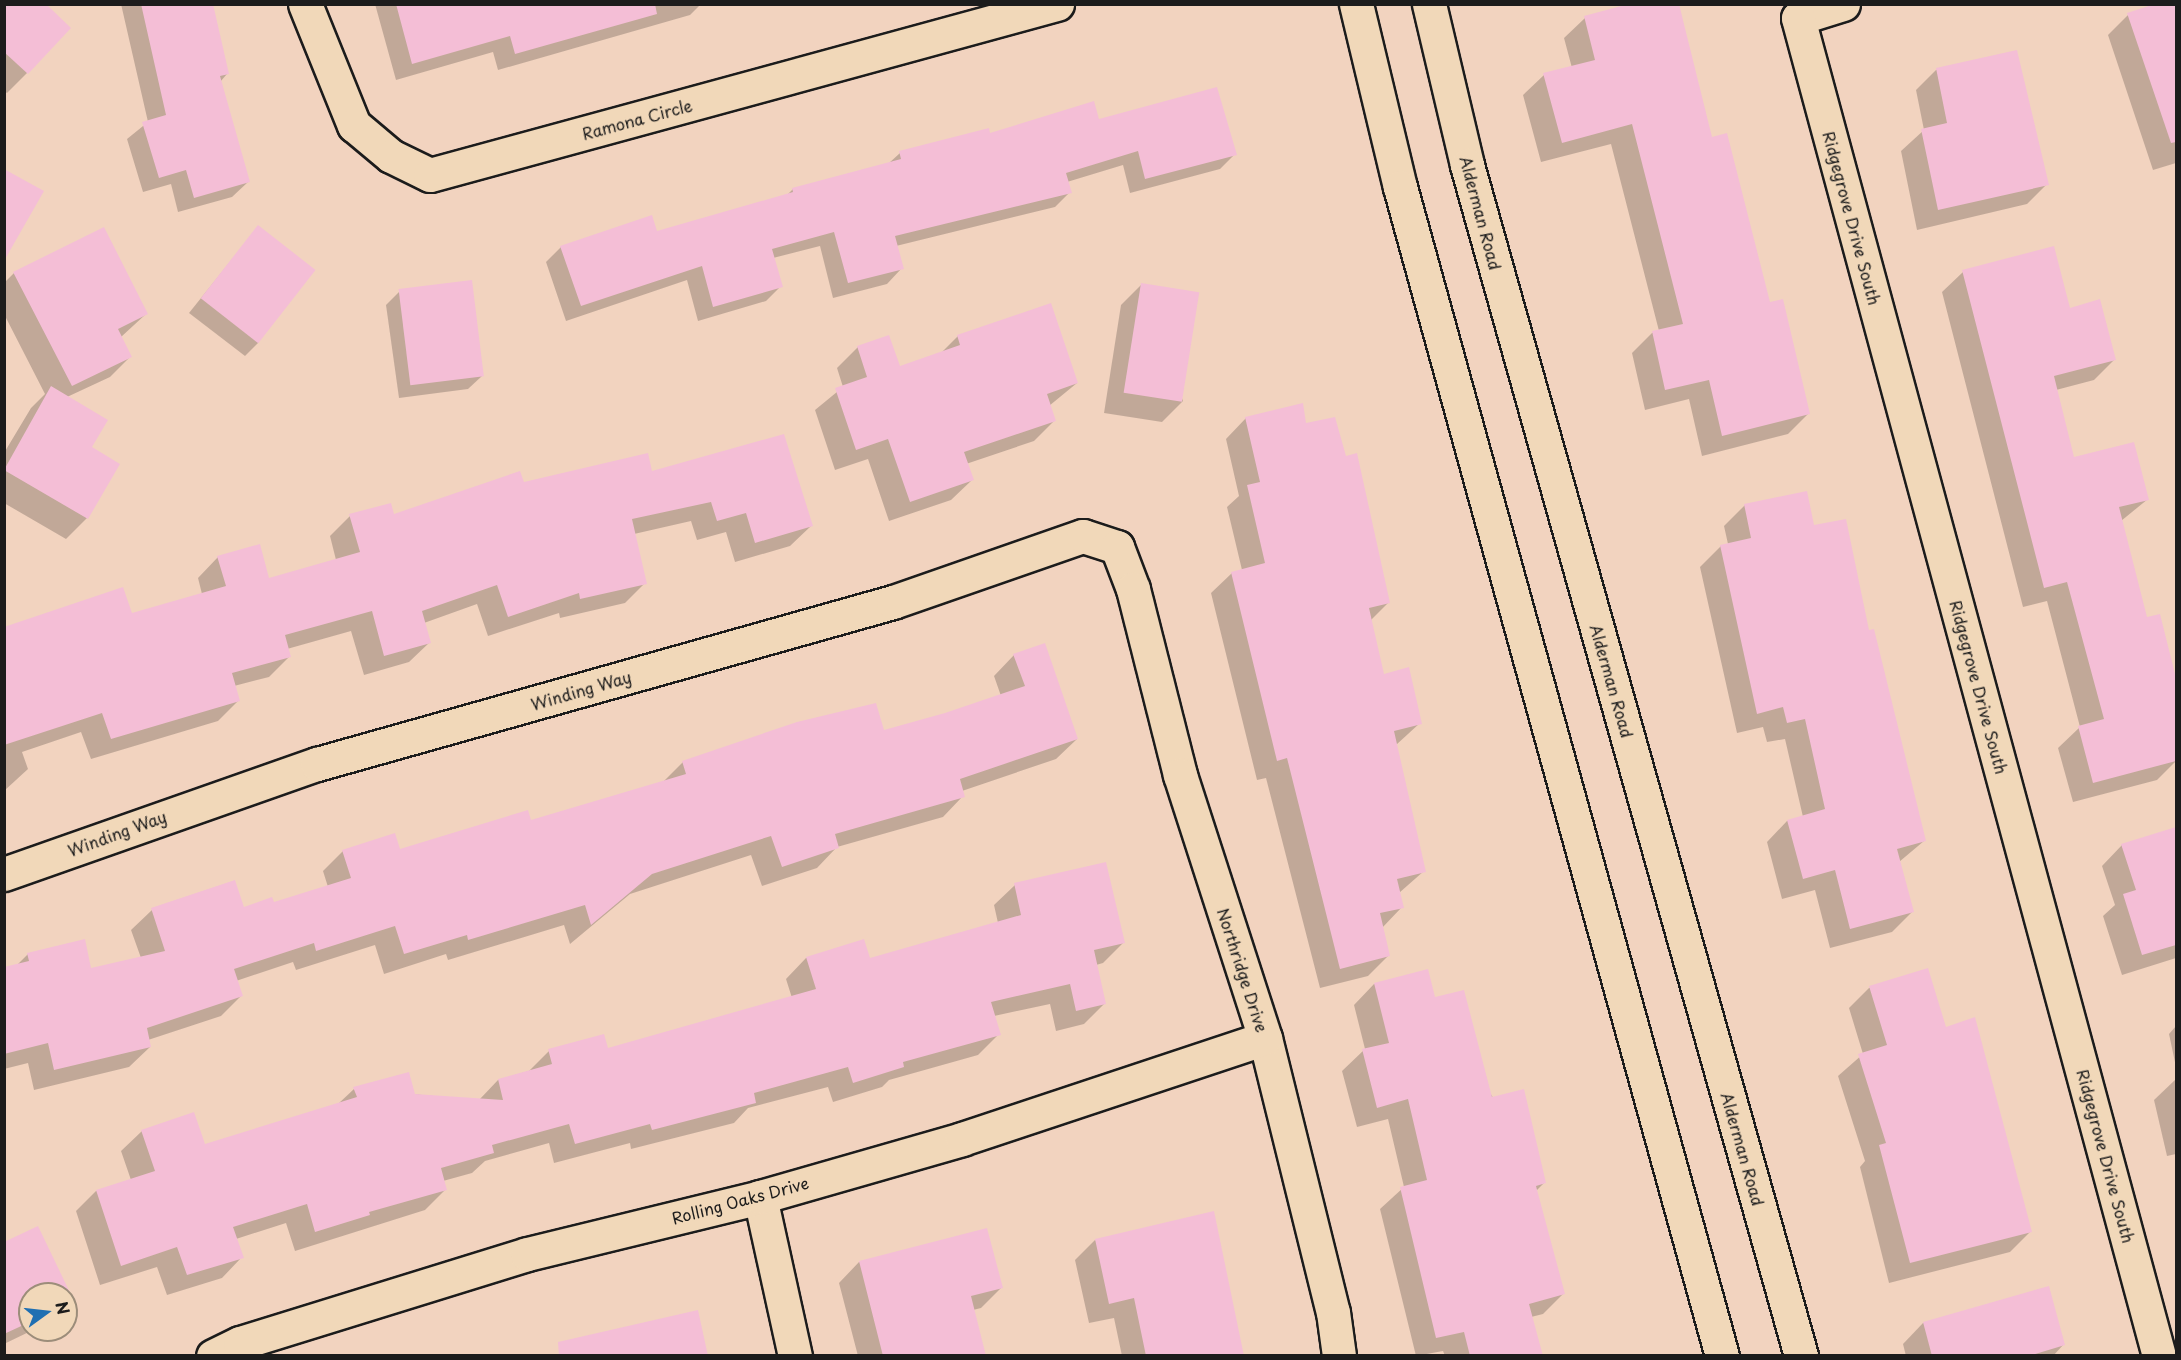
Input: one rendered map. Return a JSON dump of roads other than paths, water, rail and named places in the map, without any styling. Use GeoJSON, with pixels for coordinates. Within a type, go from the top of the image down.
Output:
{"type":"FeatureCollection","features":[{"type":"Feature","properties":{"kind":"street","name":"Ramona Circle"},"geometry":{"type":"LineString","coordinates":[[306,4],[354,125],[391,156],[430,175],[1057,4]]}},
{"type":"Feature","properties":{"kind":"street"},"geometry":{"type":"LineString","coordinates":[[1356,4],[1400,187],[1722,1356]]}},
{"type":"Feature","properties":{"kind":"street","name":"Alderman Road"},"geometry":{"type":"LineString","coordinates":[[1430,4],[1467,165],[1801,1356]]}},
{"type":"Feature","properties":{"kind":"street","name":"Ridgegrove Drive South"},"geometry":{"type":"LineString","coordinates":[[1844,4],[1798,18],[2159,1356]]}},
{"type":"Feature","properties":{"kind":"street","name":"Winding Way"},"geometry":{"type":"LineString","coordinates":[[4,874],[316,764],[893,602],[1083,536],[1117,547],[1133,589]]}},
{"type":"Feature","properties":{"kind":"street","name":"Northridge Drive"},"geometry":{"type":"LineString","coordinates":[[1133,589],[1180,775],[1265,1038],[1333,1312],[1339,1356]]}},
{"type":"Feature","properties":{"kind":"street","name":"Rolling Oaks Drive"},"geometry":{"type":"LineString","coordinates":[[232,1351],[527,1254],[760,1197],[962,1139],[1265,1038]]}},
{"type":"Feature","properties":{"kind":"street"},"geometry":{"type":"LineString","coordinates":[[760,1197],[795,1356]]}}]}
